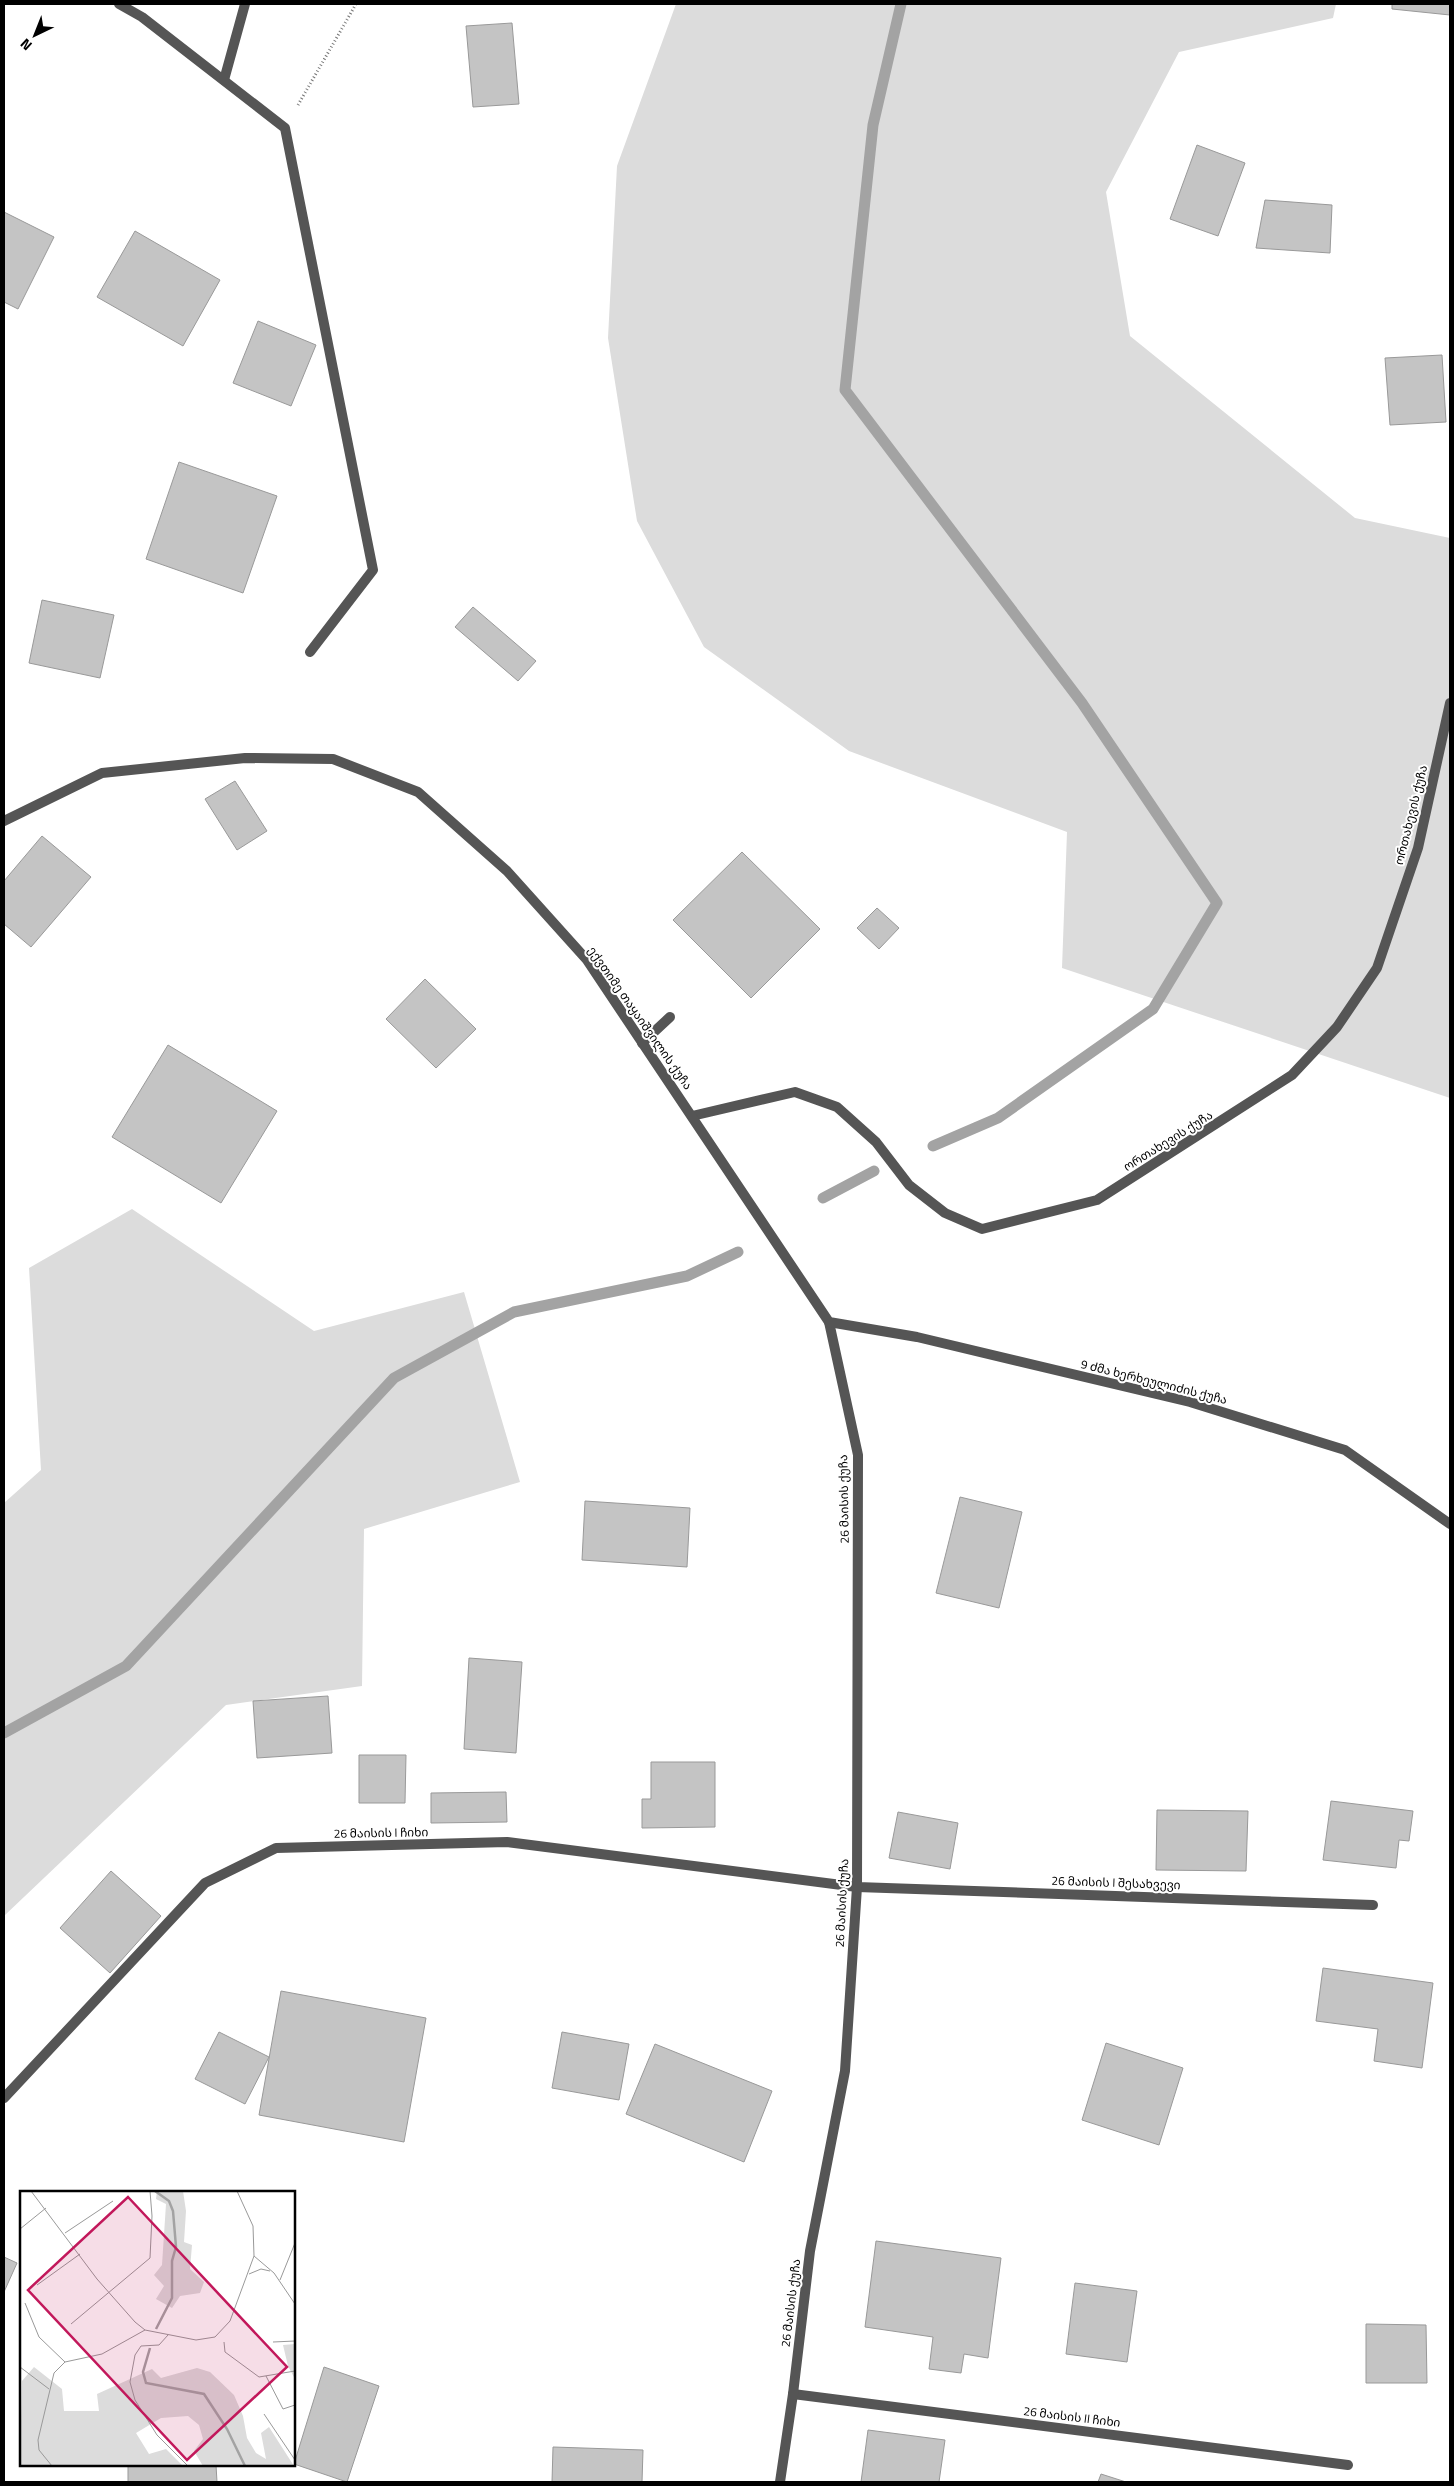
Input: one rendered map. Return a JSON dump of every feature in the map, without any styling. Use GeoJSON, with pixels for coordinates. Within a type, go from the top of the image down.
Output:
{"type":"FeatureCollection","features":[{"type":"Feature","properties":{"kind":"street"},"geometry":{"type":"LineString","coordinates":[[119,4],[142,17],[285,128],[373,570],[310,652]]}},
{"type":"Feature","properties":{"kind":"street"},"geometry":{"type":"LineString","coordinates":[[224,80],[245,4]]}},
{"type":"Feature","properties":{"kind":"street","name":"ორთახევის ქუჩა"},"geometry":{"type":"LineString","coordinates":[[692,1116],[795,1092],[837,1107],[876,1142],[909,1185],[945,1213],[982,1229],[1096,1200],[1292,1075],[1337,1027],[1377,968],[1418,848],[1450,704]]}},
{"type":"Feature","properties":{"kind":"street","name":"ექვთიმე თაყაიშვილის ქუჩა"},"geometry":{"type":"LineString","coordinates":[[4,821],[102,773],[245,758],[333,759],[418,792],[507,871],[587,960],[829,1322]]}},
{"type":"Feature","properties":{"kind":"street"},"geometry":{"type":"LineString","coordinates":[[642,1043],[670,1017]]}},
{"type":"Feature","properties":{"kind":"street","name":"9 ძმა ხერხეულიძის ქუჩა"},"geometry":{"type":"LineString","coordinates":[[829,1322],[917,1336],[1190,1402],[1345,1450],[1450,1524]]}},
{"type":"Feature","properties":{"kind":"street","name":"26 მაისის ქუჩა"},"geometry":{"type":"LineString","coordinates":[[780,2482],[793,2394],[810,2251],[845,2071],[857,1887],[858,1455],[829,1322]]}},
{"type":"Feature","properties":{"kind":"street","name":"26 მაისის I ჩიხი"},"geometry":{"type":"LineString","coordinates":[[4,2098],[205,1883],[276,1848],[507,1842],[857,1887]]}},
{"type":"Feature","properties":{"kind":"street","name":"26 მაისის I შესახვევი"},"geometry":{"type":"LineString","coordinates":[[857,1887],[1373,1905]]}},
{"type":"Feature","properties":{"kind":"street","name":"26 მაისის II ჩიხი"},"geometry":{"type":"LineString","coordinates":[[793,2394],[1348,2465]]}},
{"type":"Feature","properties":{"kind":"path"},"geometry":{"type":"LineString","coordinates":[[285,128],[356,4]]}},
{"type":"Feature","properties":{"kind":"shaded area"},"geometry":{"type":"Polygon","coordinates":[[[676,4],[1336,4],[1333,18],[1179,52],[1106,192],[1130,336],[1355,518],[1450,538],[1450,1098],[1062,968],[1067,832],[849,751],[704,647],[637,521],[608,338],[617,166],[676,4]]]}},
{"type":"Feature","properties":{"kind":"shaded area"},"geometry":{"type":"Polygon","coordinates":[[[132,1209],[314,1331],[464,1292],[520,1482],[364,1529],[362,1686],[226,1705],[4,1916],[4,1503],[41,1470],[29,1268],[132,1209]]]}},
{"type":"Feature","properties":{"kind":"building"},"geometry":{"type":"Polygon","coordinates":[[[1392,4],[1450,4],[1450,15],[1392,9],[1392,4]]]}},
{"type":"Feature","properties":{"kind":"building"},"geometry":{"type":"Polygon","coordinates":[[[512,23],[519,104],[473,107],[466,26],[512,23]]]}},
{"type":"Feature","properties":{"kind":"building"},"geometry":{"type":"Polygon","coordinates":[[[1197,145],[1245,163],[1218,236],[1170,219],[1197,145]]]}},
{"type":"Feature","properties":{"kind":"building"},"geometry":{"type":"Polygon","coordinates":[[[1265,200],[1332,205],[1330,253],[1256,248],[1265,200]]]}},
{"type":"Feature","properties":{"kind":"building"},"geometry":{"type":"Polygon","coordinates":[[[4,212],[54,237],[18,309],[4,302],[4,212]]]}},
{"type":"Feature","properties":{"kind":"building"},"geometry":{"type":"Polygon","coordinates":[[[135,231],[220,280],[183,346],[97,297],[135,231]]]}},
{"type":"Feature","properties":{"kind":"building"},"geometry":{"type":"Polygon","coordinates":[[[258,321],[316,345],[291,406],[233,383],[258,321]]]}},
{"type":"Feature","properties":{"kind":"building"},"geometry":{"type":"Polygon","coordinates":[[[1442,355],[1446,422],[1390,425],[1385,358],[1442,355]]]}},
{"type":"Feature","properties":{"kind":"building"},"geometry":{"type":"Polygon","coordinates":[[[179,462],[277,496],[243,593],[146,559],[179,462]]]}},
{"type":"Feature","properties":{"kind":"building"},"geometry":{"type":"Polygon","coordinates":[[[42,600],[114,615],[100,678],[29,663],[42,600]]]}},
{"type":"Feature","properties":{"kind":"building"},"geometry":{"type":"Polygon","coordinates":[[[473,607],[536,661],[518,681],[455,627],[473,607]]]}},
{"type":"Feature","properties":{"kind":"building"},"geometry":{"type":"Polygon","coordinates":[[[235,781],[267,831],[237,850],[205,799],[235,781]]]}},
{"type":"Feature","properties":{"kind":"building"},"geometry":{"type":"Polygon","coordinates":[[[42,836],[91,877],[31,947],[4,924],[4,881],[42,836]]]}},
{"type":"Feature","properties":{"kind":"building"},"geometry":{"type":"Polygon","coordinates":[[[742,852],[820,929],[751,998],[673,920],[742,852]]]}},
{"type":"Feature","properties":{"kind":"building"},"geometry":{"type":"Polygon","coordinates":[[[877,908],[899,928],[879,949],[857,928],[877,908]]]}},
{"type":"Feature","properties":{"kind":"building"},"geometry":{"type":"Polygon","coordinates":[[[425,979],[476,1029],[436,1068],[386,1019],[425,979]]]}},
{"type":"Feature","properties":{"kind":"building"},"geometry":{"type":"Polygon","coordinates":[[[168,1045],[277,1111],[221,1203],[112,1137],[168,1045]]]}},
{"type":"Feature","properties":{"kind":"building"},"geometry":{"type":"Polygon","coordinates":[[[960,1497],[1022,1512],[999,1608],[936,1593],[960,1497]]]}},
{"type":"Feature","properties":{"kind":"building"},"geometry":{"type":"Polygon","coordinates":[[[585,1501],[690,1508],[687,1567],[582,1560],[585,1501]]]}},
{"type":"Feature","properties":{"kind":"building"},"geometry":{"type":"Polygon","coordinates":[[[469,1658],[522,1662],[516,1753],[464,1749],[469,1658]]]}},
{"type":"Feature","properties":{"kind":"building"},"geometry":{"type":"Polygon","coordinates":[[[328,1696],[332,1753],[257,1758],[253,1701],[328,1696]]]}},
{"type":"Feature","properties":{"kind":"building"},"geometry":{"type":"Polygon","coordinates":[[[359,1755],[406,1755],[405,1803],[359,1803],[359,1755]]]}},
{"type":"Feature","properties":{"kind":"building"},"geometry":{"type":"Polygon","coordinates":[[[651,1762],[715,1762],[715,1827],[642,1828],[642,1799],[651,1799],[651,1762]]]}},
{"type":"Feature","properties":{"kind":"building"},"geometry":{"type":"Polygon","coordinates":[[[506,1792],[507,1822],[431,1823],[431,1793],[506,1792]]]}},
{"type":"Feature","properties":{"kind":"building"},"geometry":{"type":"Polygon","coordinates":[[[1331,1801],[1413,1811],[1409,1841],[1399,1840],[1396,1868],[1323,1860],[1331,1801]]]}},
{"type":"Feature","properties":{"kind":"building"},"geometry":{"type":"Polygon","coordinates":[[[1157,1810],[1248,1811],[1246,1871],[1156,1870],[1157,1810]]]}},
{"type":"Feature","properties":{"kind":"building"},"geometry":{"type":"Polygon","coordinates":[[[898,1812],[958,1823],[950,1869],[889,1858],[898,1812]]]}},
{"type":"Feature","properties":{"kind":"building"},"geometry":{"type":"Polygon","coordinates":[[[111,1871],[161,1916],[110,1973],[60,1928],[111,1871]]]}},
{"type":"Feature","properties":{"kind":"building"},"geometry":{"type":"Polygon","coordinates":[[[1323,1968],[1433,1983],[1422,2068],[1374,2061],[1378,2029],[1316,2021],[1323,1968]]]}},
{"type":"Feature","properties":{"kind":"building"},"geometry":{"type":"Polygon","coordinates":[[[281,1991],[426,2018],[404,2142],[259,2115],[281,1991]]]}},
{"type":"Feature","properties":{"kind":"building"},"geometry":{"type":"Polygon","coordinates":[[[219,2032],[269,2057],[245,2104],[195,2079],[219,2032]]]}},
{"type":"Feature","properties":{"kind":"building"},"geometry":{"type":"Polygon","coordinates":[[[562,2032],[629,2044],[619,2100],[552,2088],[562,2032]]]}},
{"type":"Feature","properties":{"kind":"building"},"geometry":{"type":"Polygon","coordinates":[[[1106,2043],[1183,2068],[1159,2145],[1082,2120],[1106,2043]]]}},
{"type":"Feature","properties":{"kind":"building"},"geometry":{"type":"Polygon","coordinates":[[[655,2044],[772,2091],[744,2162],[626,2114],[655,2044]]]}},
{"type":"Feature","properties":{"kind":"building"},"geometry":{"type":"Polygon","coordinates":[[[876,2241],[1001,2258],[988,2358],[964,2354],[961,2373],[929,2369],[933,2337],[865,2327],[876,2241]]]}},
{"type":"Feature","properties":{"kind":"building"},"geometry":{"type":"Polygon","coordinates":[[[4,2257],[17,2263],[4,2292],[4,2257]]]}},
{"type":"Feature","properties":{"kind":"building"},"geometry":{"type":"Polygon","coordinates":[[[1075,2283],[1137,2291],[1127,2362],[1066,2354],[1075,2283]]]}},
{"type":"Feature","properties":{"kind":"building"},"geometry":{"type":"Polygon","coordinates":[[[1366,2324],[1426,2325],[1427,2383],[1366,2383],[1366,2324]]]}},
{"type":"Feature","properties":{"kind":"building"},"geometry":{"type":"Polygon","coordinates":[[[324,2367],[379,2386],[347,2482],[295,2464],[324,2367]]]}},
{"type":"Feature","properties":{"kind":"building"},"geometry":{"type":"Polygon","coordinates":[[[868,2430],[945,2440],[939,2482],[861,2482],[868,2430]]]}},
{"type":"Feature","properties":{"kind":"building"},"geometry":{"type":"Polygon","coordinates":[[[553,2447],[643,2450],[642,2482],[552,2482],[553,2447]]]}},
{"type":"Feature","properties":{"kind":"building"},"geometry":{"type":"Polygon","coordinates":[[[128,2466],[216,2466],[217,2482],[128,2482],[128,2466]]]}},
{"type":"Feature","properties":{"kind":"building"},"geometry":{"type":"Polygon","coordinates":[[[1101,2474],[1126,2482],[1098,2482],[1101,2474]]]}},
{"type":"Feature","properties":{"kind":"waterway"},"geometry":{"type":"LineString","coordinates":[[901,4],[873,125],[845,390],[1082,703],[1217,903],[1153,1009],[998,1118],[933,1146]]}},
{"type":"Feature","properties":{"kind":"waterway"},"geometry":{"type":"LineString","coordinates":[[823,1198],[874,1171]]}},
{"type":"Feature","properties":{"kind":"waterway"},"geometry":{"type":"LineString","coordinates":[[4,1733],[126,1666],[394,1378],[514,1312],[687,1276],[738,1252]]}}]}
